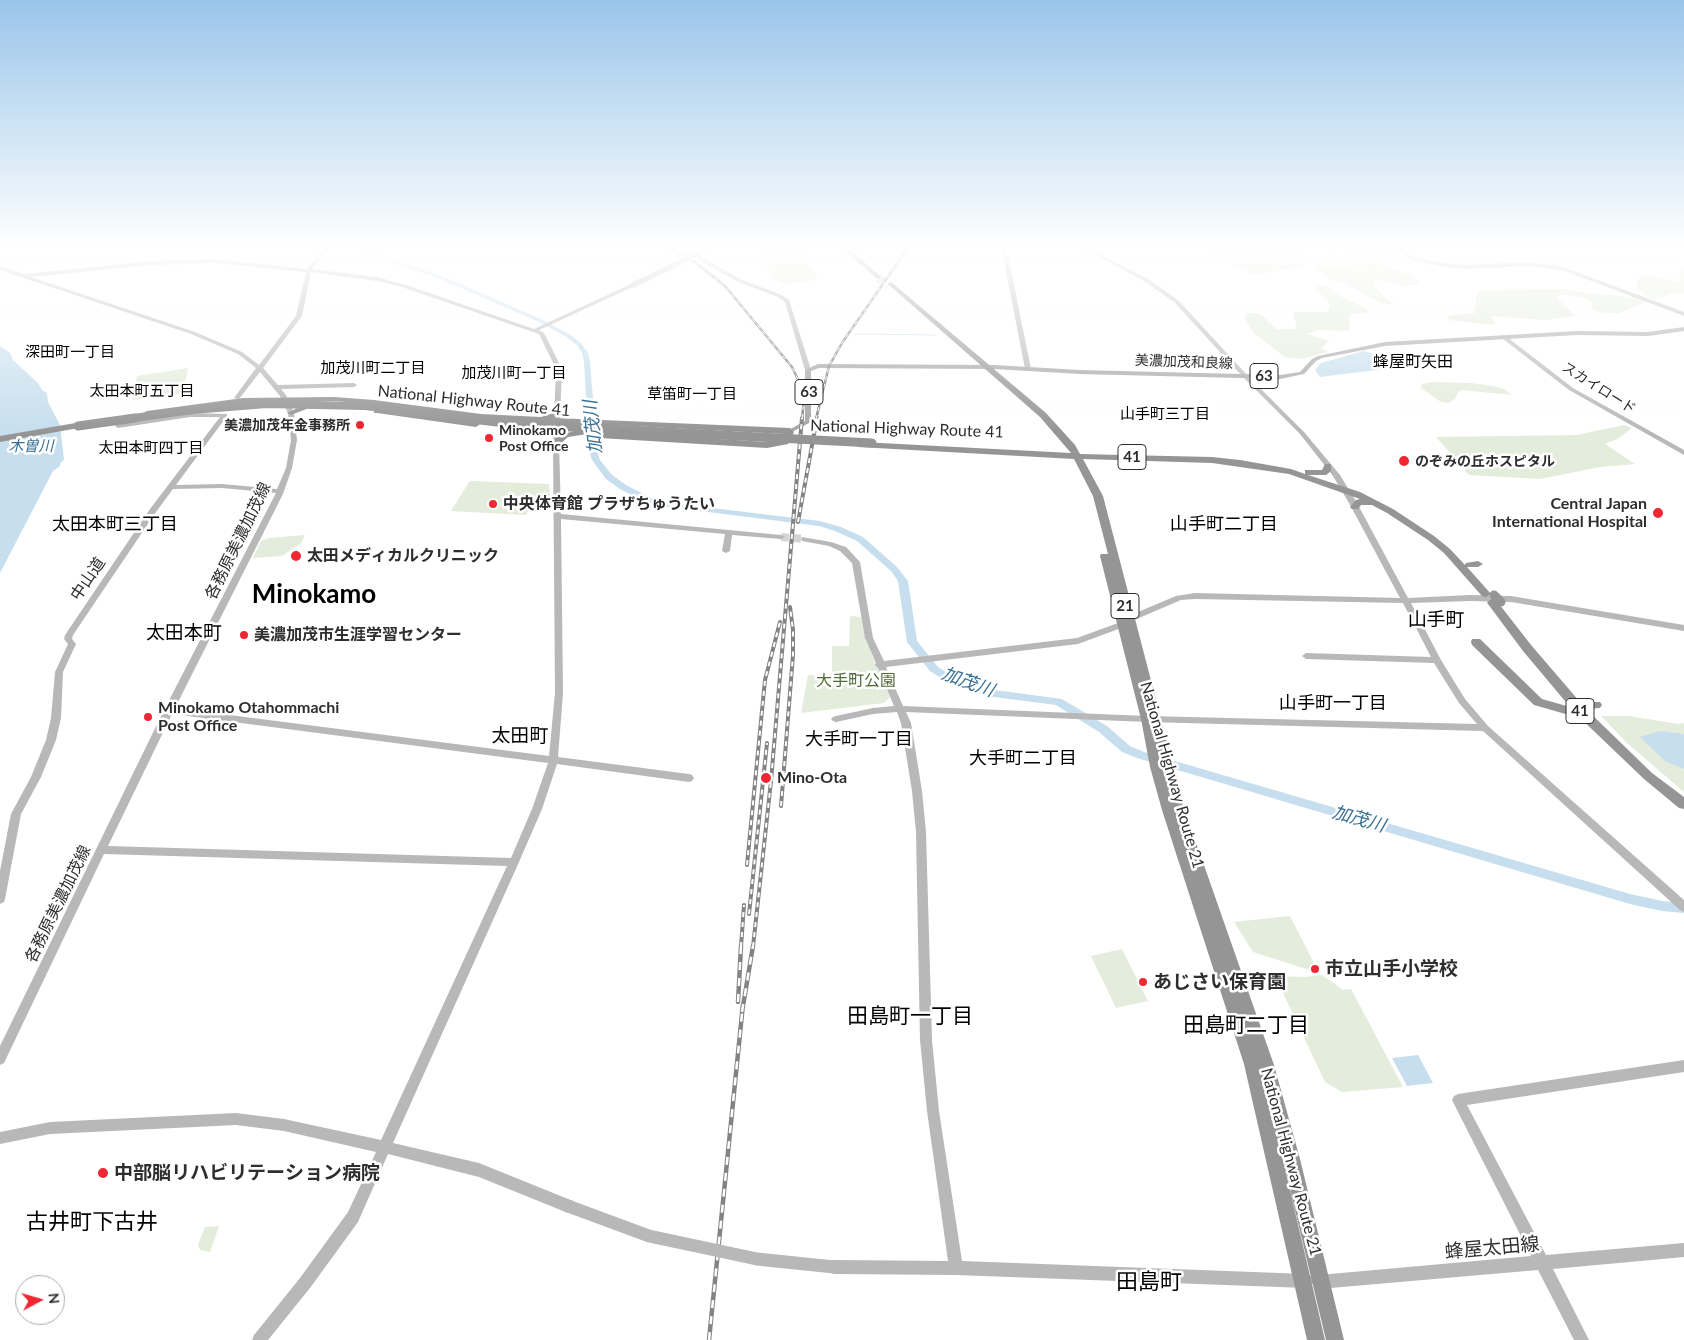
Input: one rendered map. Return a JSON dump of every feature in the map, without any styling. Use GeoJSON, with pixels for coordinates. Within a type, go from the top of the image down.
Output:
{"type":"FeatureCollection","features":[{"type":"Feature","properties":{"kind":"highway","name":"National Highway Route 21"},"geometry":{"type":"LineString","coordinates":[[916,308],[1054,432],[1074,454],[1098,496],[1125,622],[1152,719],[1160,763],[1252,1064],[1316,1340]]}},
{"type":"Feature","properties":{"kind":"highway"},"geometry":{"type":"LineString","coordinates":[[240,399],[284,399],[327,407]]}},
{"type":"Feature","properties":{"kind":"highway"},"geometry":{"type":"LineString","coordinates":[[78,426],[163,410],[240,399],[374,402],[557,426]]}},
{"type":"Feature","properties":{"kind":"highway"},"geometry":{"type":"LineString","coordinates":[[88,427],[223,410],[284,399],[306,406],[790,444],[860,445]]}},
{"type":"Feature","properties":{"kind":"highway","name":"National Highway Route 41"},"geometry":{"type":"LineString","coordinates":[[0,440],[78,426],[201,409],[266,404],[324,404],[374,407],[513,424],[816,442],[872,443],[1240,462],[1300,474],[1375,497],[1418,521],[1474,565],[1493,598]]}},
{"type":"Feature","properties":{"kind":"highway","name":"National Highway Route 41"},"geometry":{"type":"LineString","coordinates":[[0,440],[169,414],[222,408],[316,404],[374,408],[511,425],[860,445],[916,446]]}},
{"type":"Feature","properties":{"kind":"highway"},"geometry":{"type":"LineString","coordinates":[[539,421],[554,416],[558,409]]}},
{"type":"Feature","properties":{"kind":"highway"},"geometry":{"type":"LineString","coordinates":[[504,418],[539,421],[557,426]]}},
{"type":"Feature","properties":{"kind":"highway"},"geometry":{"type":"LineString","coordinates":[[556,443],[561,437],[566,435],[607,424],[816,436],[872,443]]}},
{"type":"Feature","properties":{"kind":"highway"},"geometry":{"type":"LineString","coordinates":[[592,428],[790,431],[785,442],[767,446],[600,435],[592,428]]}},
{"type":"Feature","properties":{"kind":"highway","name":"National Highway Route 41"},"geometry":{"type":"LineString","coordinates":[[1074,454],[1222,457],[1265,463],[1289,468],[1343,487],[1394,514],[1431,538],[1447,552],[1493,598],[1615,746],[1648,776],[1684,804]]}},
{"type":"Feature","properties":{"kind":"highway"},"geometry":{"type":"LineString","coordinates":[[1289,468],[1323,473],[1327,471],[1328,466]]}},
{"type":"Feature","properties":{"kind":"highway"},"geometry":{"type":"LineString","coordinates":[[1355,507],[1364,501],[1394,514]]}},
{"type":"Feature","properties":{"kind":"highway"},"geometry":{"type":"LineString","coordinates":[[1476,642],[1538,702],[1568,711],[1596,705]]}},
{"type":"Feature","properties":{"kind":"highway","name":"National Highway Route 41"},"geometry":{"type":"LineString","coordinates":[[1581,707],[1626,750],[1684,800]]}},
{"type":"Feature","properties":{"kind":"highway","name":"National Highway Route 21"},"geometry":{"type":"LineString","coordinates":[[1160,763],[1231,959],[1266,1065],[1292,1159],[1335,1340]]}},
{"type":"Feature","properties":{"kind":"main road","name":"美濃加茂和良線"},"geometry":{"type":"LineString","coordinates":[[808,370],[812,367],[827,365],[984,367],[1280,377],[1302,373],[1314,360],[1320,357],[1385,344],[1577,333],[1648,334],[1684,329]]}},
{"type":"Feature","properties":{"kind":"main road","name":"63"},"geometry":{"type":"LineString","coordinates":[[790,431],[805,425],[809,418],[808,370]]}},
{"type":"Feature","properties":{"kind":"street"},"geometry":{"type":"LineString","coordinates":[[116,308],[211,340],[240,353],[260,368],[284,399],[354,385]]}},
{"type":"Feature","properties":{"kind":"street"},"geometry":{"type":"LineString","coordinates":[[240,399],[301,312],[302,308]]}},
{"type":"Feature","properties":{"kind":"street"},"geometry":{"type":"LineString","coordinates":[[259,1340],[305,1283],[353,1217],[514,862],[537,809],[553,761],[559,693],[556,443],[560,369],[541,333],[468,308]]}},
{"type":"Feature","properties":{"kind":"street"},"geometry":{"type":"LineString","coordinates":[[536,330],[584,308]]}},
{"type":"Feature","properties":{"kind":"street"},"geometry":{"type":"LineString","coordinates":[[789,308],[808,370]]}},
{"type":"Feature","properties":{"kind":"street"},"geometry":{"type":"LineString","coordinates":[[1016,308],[1028,369]]}},
{"type":"Feature","properties":{"kind":"street"},"geometry":{"type":"LineString","coordinates":[[1183,308],[1245,376],[1302,433],[1328,466],[1355,507],[1437,660],[1462,700],[1485,728],[1680,903]]}},
{"type":"Feature","properties":{"kind":"street"},"geometry":{"type":"LineString","coordinates":[[1667,308],[1684,314]]}},
{"type":"Feature","properties":{"kind":"street","name":"スカイロード"},"geometry":{"type":"LineString","coordinates":[[1505,338],[1572,389],[1684,453]]}},
{"type":"Feature","properties":{"kind":"street","name":"各務原美濃加茂線"},"geometry":{"type":"LineString","coordinates":[[0,1059],[169,710],[280,491],[293,452],[284,399]]}},
{"type":"Feature","properties":{"kind":"street"},"geometry":{"type":"LineString","coordinates":[[118,426],[190,415],[225,415],[171,487]]}},
{"type":"Feature","properties":{"kind":"street"},"geometry":{"type":"LineString","coordinates":[[171,487],[222,486],[280,491]]}},
{"type":"Feature","properties":{"kind":"street","name":"中山道"},"geometry":{"type":"LineString","coordinates":[[0,899],[16,814],[36,777],[51,740],[56,718],[60,668],[72,644],[68,639],[69,635],[171,487]]}},
{"type":"Feature","properties":{"kind":"street"},"geometry":{"type":"LineString","coordinates":[[557,516],[781,537]]}},
{"type":"Feature","properties":{"kind":"street"},"geometry":{"type":"LineString","coordinates":[[726,550],[729,532]]}},
{"type":"Feature","properties":{"kind":"street"},"geometry":{"type":"LineString","coordinates":[[805,539],[831,544],[843,549],[856,562],[869,638],[879,665],[906,723],[911,748],[921,832],[926,1040],[933,1111],[956,1268]]}},
{"type":"Feature","properties":{"kind":"street"},"geometry":{"type":"LineString","coordinates":[[879,665],[1078,641],[1179,598],[1195,596],[1407,601],[1470,598],[1511,599],[1684,628]]}},
{"type":"Feature","properties":{"kind":"street"},"geometry":{"type":"LineString","coordinates":[[1306,656],[1437,660]]}},
{"type":"Feature","properties":{"kind":"street"},"geometry":{"type":"LineString","coordinates":[[169,710],[689,778]]}},
{"type":"Feature","properties":{"kind":"street"},"geometry":{"type":"LineString","coordinates":[[836,719],[873,711],[900,710],[1485,728]]}},
{"type":"Feature","properties":{"kind":"street"},"geometry":{"type":"LineString","coordinates":[[102,850],[514,862]]}},
{"type":"Feature","properties":{"kind":"street"},"geometry":{"type":"LineString","coordinates":[[1582,1340],[1458,1100],[1684,1066]]}},
{"type":"Feature","properties":{"kind":"street","name":"蜂屋太田線"},"geometry":{"type":"LineString","coordinates":[[0,1138],[50,1128],[236,1119],[284,1125],[385,1146],[478,1170],[649,1236],[757,1259],[834,1267],[956,1268],[1322,1282],[1684,1250]]}},
{"type":"Feature","properties":{"kind":"green space"},"geometry":{"type":"Polygon","coordinates":[[[1329,308],[1367,309],[1367,313],[1350,314],[1349,331],[1317,330],[1307,334],[1329,341],[1321,348],[1329,352],[1301,359],[1285,357],[1255,334],[1245,321],[1245,313],[1259,313],[1277,329],[1297,329],[1293,312],[1328,312],[1329,308]]]}},
{"type":"Feature","properties":{"kind":"green space"},"geometry":{"type":"Polygon","coordinates":[[[1475,308],[1567,308],[1575,316],[1545,320],[1491,316],[1495,323],[1494,325],[1449,320],[1448,316],[1474,313],[1475,308]]]}},
{"type":"Feature","properties":{"kind":"green space"},"geometry":{"type":"Polygon","coordinates":[[[1632,308],[1619,313],[1603,313],[1592,309],[1632,308]]]}},
{"type":"Feature","properties":{"kind":"green space"},"geometry":{"type":"Polygon","coordinates":[[[188,368],[183,393],[133,400],[137,376],[188,368]]]}},
{"type":"Feature","properties":{"kind":"green space"},"geometry":{"type":"Polygon","coordinates":[[[1432,382],[1471,383],[1494,386],[1504,389],[1512,395],[1461,390],[1455,399],[1448,403],[1441,402],[1421,388],[1422,384],[1432,382]]]}},
{"type":"Feature","properties":{"kind":"green space"},"geometry":{"type":"Polygon","coordinates":[[[1624,425],[1632,428],[1619,438],[1605,444],[1635,464],[1600,467],[1540,479],[1469,475],[1436,437],[1577,435],[1624,425]]]}},
{"type":"Feature","properties":{"kind":"green space","name":"中央体育館 プラザちゅうたい"},"geometry":{"type":"Polygon","coordinates":[[[469,482],[549,484],[550,497],[535,497],[526,515],[451,511],[469,482]]]}},
{"type":"Feature","properties":{"kind":"green space"},"geometry":{"type":"Polygon","coordinates":[[[305,535],[301,543],[282,556],[253,558],[261,541],[269,538],[305,535]]]}},
{"type":"Feature","properties":{"kind":"green space","name":"大手町公園"},"geometry":{"type":"Polygon","coordinates":[[[850,616],[861,617],[866,641],[890,697],[884,703],[801,713],[808,675],[832,675],[832,646],[849,646],[850,616]]]}},
{"type":"Feature","properties":{"kind":"green space"},"geometry":{"type":"Polygon","coordinates":[[[1601,716],[1629,716],[1678,724],[1684,723],[1684,792],[1627,743],[1601,716]]]}},
{"type":"Feature","properties":{"kind":"green space"},"geometry":{"type":"Polygon","coordinates":[[[1290,916],[1319,973],[1253,952],[1234,922],[1290,916]]]}},
{"type":"Feature","properties":{"kind":"green space"},"geometry":{"type":"Polygon","coordinates":[[[1122,949],[1148,1001],[1116,1008],[1091,956],[1122,949]]]}},
{"type":"Feature","properties":{"kind":"green space"},"geometry":{"type":"Polygon","coordinates":[[[1322,975],[1343,990],[1351,989],[1403,1087],[1342,1092],[1325,1082],[1275,976],[1305,977],[1322,975]]]}},
{"type":"Feature","properties":{"kind":"green space"},"geometry":{"type":"Polygon","coordinates":[[[219,1226],[210,1252],[200,1250],[198,1245],[205,1227],[219,1226]]]}},
{"type":"Feature","properties":{"kind":"water","name":"木曽川"},"geometry":{"type":"Polygon","coordinates":[[[0,346],[10,353],[13,360],[47,393],[48,402],[60,425],[64,460],[53,471],[0,573],[0,346]]]}},
{"type":"Feature","properties":{"kind":"water"},"geometry":{"type":"Polygon","coordinates":[[[1364,351],[1378,355],[1384,361],[1384,369],[1320,377],[1315,370],[1321,363],[1364,351]]]}},
{"type":"Feature","properties":{"kind":"water"},"geometry":{"type":"Polygon","coordinates":[[[1660,731],[1684,734],[1684,769],[1665,761],[1640,737],[1660,731]]]}},
{"type":"Feature","properties":{"kind":"water"},"geometry":{"type":"Polygon","coordinates":[[[1418,1055],[1433,1083],[1407,1086],[1392,1058],[1418,1055]]]}},
{"type":"Feature","properties":{"kind":"waterway","name":"加茂川"},"geometry":{"type":"LineString","coordinates":[[510,308],[567,335],[579,344],[585,353],[593,451],[596,460],[609,477],[646,499],[661,504],[820,524],[838,529],[860,539],[894,569],[903,581],[912,642],[934,669],[945,676],[986,692],[1058,702],[1103,729],[1126,749],[1141,755],[1630,899],[1662,906],[1684,908]]}},
{"type":"Feature","properties":{"kind":"waterway"},"geometry":{"type":"LineString","coordinates":[[855,334],[936,335]]}},
{"type":"Feature","properties":{"kind":"tunnel"},"geometry":{"type":"LineString","coordinates":[[781,537],[805,539]]}},
{"type":"Feature","properties":{"kind":"railway"},"geometry":{"type":"LineString","coordinates":[[743,308],[792,367],[801,386],[804,399],[802,419]]}},
{"type":"Feature","properties":{"kind":"railway"},"geometry":{"type":"LineString","coordinates":[[816,419],[829,366],[842,343],[867,308]]}},
{"type":"Feature","properties":{"kind":"railway"},"geometry":{"type":"LineString","coordinates":[[753,947],[771,781],[802,418]]}},
{"type":"Feature","properties":{"kind":"railway"},"geometry":{"type":"LineString","coordinates":[[798,522],[817,418]]}},
{"type":"Feature","properties":{"kind":"railway"},"geometry":{"type":"LineString","coordinates":[[781,806],[793,655],[793,630],[790,607]]}},
{"type":"Feature","properties":{"kind":"railway"},"geometry":{"type":"LineString","coordinates":[[747,865],[765,680],[780,622]]}},
{"type":"Feature","properties":{"kind":"railway"},"geometry":{"type":"LineString","coordinates":[[749,914],[767,743]]}},
{"type":"Feature","properties":{"kind":"railway"},"geometry":{"type":"LineString","coordinates":[[741,947],[744,905]]}},
{"type":"Feature","properties":{"kind":"railway"},"geometry":{"type":"LineString","coordinates":[[738,1002],[741,946]]}},
{"type":"Feature","properties":{"kind":"railway"},"geometry":{"type":"LineString","coordinates":[[742,1009],[753,946]]}},
{"type":"Feature","properties":{"kind":"railway"},"geometry":{"type":"LineString","coordinates":[[742,1009],[743,1004]]}},
{"type":"Feature","properties":{"kind":"railway"},"geometry":{"type":"LineString","coordinates":[[709,1340],[742,1009]]}},
{"type":"Feature","properties":{"kind":"place","name":"美濃加茂年金事務所"},"geometry":{"type":"Point","coordinates":[360,425]}},
{"type":"Feature","properties":{"kind":"place","name":"Minokamo Post Office"},"geometry":{"type":"Point","coordinates":[489,438]}},
{"type":"Feature","properties":{"kind":"place","name":"のぞみの丘ホスピタル"},"geometry":{"type":"Point","coordinates":[1404,461]}},
{"type":"Feature","properties":{"kind":"place","name":"中央体育館 プラザちゅうたい"},"geometry":{"type":"Point","coordinates":[493,504]}},
{"type":"Feature","properties":{"kind":"place","name":"Central Japan International Hospital"},"geometry":{"type":"Point","coordinates":[1658,513]}},
{"type":"Feature","properties":{"kind":"place","name":"太田メディカルクリニック"},"geometry":{"type":"Point","coordinates":[296,556]}},
{"type":"Feature","properties":{"kind":"place","name":"美濃加茂市生涯学習センター"},"geometry":{"type":"Point","coordinates":[244,635]}},
{"type":"Feature","properties":{"kind":"place","name":"Minokamo Otahommachi Post Office"},"geometry":{"type":"Point","coordinates":[148,717]}},
{"type":"Feature","properties":{"kind":"place","name":"Mino-Ota"},"geometry":{"type":"Point","coordinates":[766,778]}},
{"type":"Feature","properties":{"kind":"place","name":"市立山手小学校"},"geometry":{"type":"Point","coordinates":[1315,969]}},
{"type":"Feature","properties":{"kind":"place","name":"あじさい保育園"},"geometry":{"type":"Point","coordinates":[1143,982]}},
{"type":"Feature","properties":{"kind":"place","name":"中部脳リハビリテーション病院"},"geometry":{"type":"Point","coordinates":[103,1173]}},
{"type":"Feature","properties":{"kind":"district","name":"深田町一丁目"},"geometry":{"type":"Point","coordinates":[70,352]}},
{"type":"Feature","properties":{"kind":"district","name":"蜂屋町矢田"},"geometry":{"type":"Point","coordinates":[1413,362]}},
{"type":"Feature","properties":{"kind":"district","name":"加茂川町二丁目"},"geometry":{"type":"Point","coordinates":[373,368]}},
{"type":"Feature","properties":{"kind":"district","name":"加茂川町一丁目"},"geometry":{"type":"Point","coordinates":[514,373]}},
{"type":"Feature","properties":{"kind":"district","name":"太田本町五丁目"},"geometry":{"type":"Point","coordinates":[142,391]}},
{"type":"Feature","properties":{"kind":"district","name":"草笛町一丁目"},"geometry":{"type":"Point","coordinates":[692,394]}},
{"type":"Feature","properties":{"kind":"district","name":"山手町三丁目"},"geometry":{"type":"Point","coordinates":[1165,414]}},
{"type":"Feature","properties":{"kind":"district","name":"太田本町四丁目"},"geometry":{"type":"Point","coordinates":[151,448]}},
{"type":"Feature","properties":{"kind":"district","name":"太田本町三丁目"},"geometry":{"type":"Point","coordinates":[115,524]}},
{"type":"Feature","properties":{"kind":"district","name":"山手町二丁目"},"geometry":{"type":"Point","coordinates":[1224,524]}},
{"type":"Feature","properties":{"kind":"district","name":"Minokamo"},"geometry":{"type":"Point","coordinates":[314,595]}},
{"type":"Feature","properties":{"kind":"district","name":"山手町"},"geometry":{"type":"Point","coordinates":[1436,620]}},
{"type":"Feature","properties":{"kind":"district","name":"太田本町"},"geometry":{"type":"Point","coordinates":[184,633]}},
{"type":"Feature","properties":{"kind":"district","name":"山手町一丁目"},"geometry":{"type":"Point","coordinates":[1333,703]}},
{"type":"Feature","properties":{"kind":"district","name":"太田町"},"geometry":{"type":"Point","coordinates":[520,736]}},
{"type":"Feature","properties":{"kind":"district","name":"大手町一丁目"},"geometry":{"type":"Point","coordinates":[859,739]}},
{"type":"Feature","properties":{"kind":"district","name":"大手町二丁目"},"geometry":{"type":"Point","coordinates":[1023,758]}},
{"type":"Feature","properties":{"kind":"district","name":"田島町一丁目"},"geometry":{"type":"Point","coordinates":[910,1016]}},
{"type":"Feature","properties":{"kind":"district","name":"田島町二丁目"},"geometry":{"type":"Point","coordinates":[1246,1025]}},
{"type":"Feature","properties":{"kind":"district","name":"古井町下古井"},"geometry":{"type":"Point","coordinates":[92,1222]}},
{"type":"Feature","properties":{"kind":"district","name":"田島町"},"geometry":{"type":"Point","coordinates":[1149,1282]}}]}
